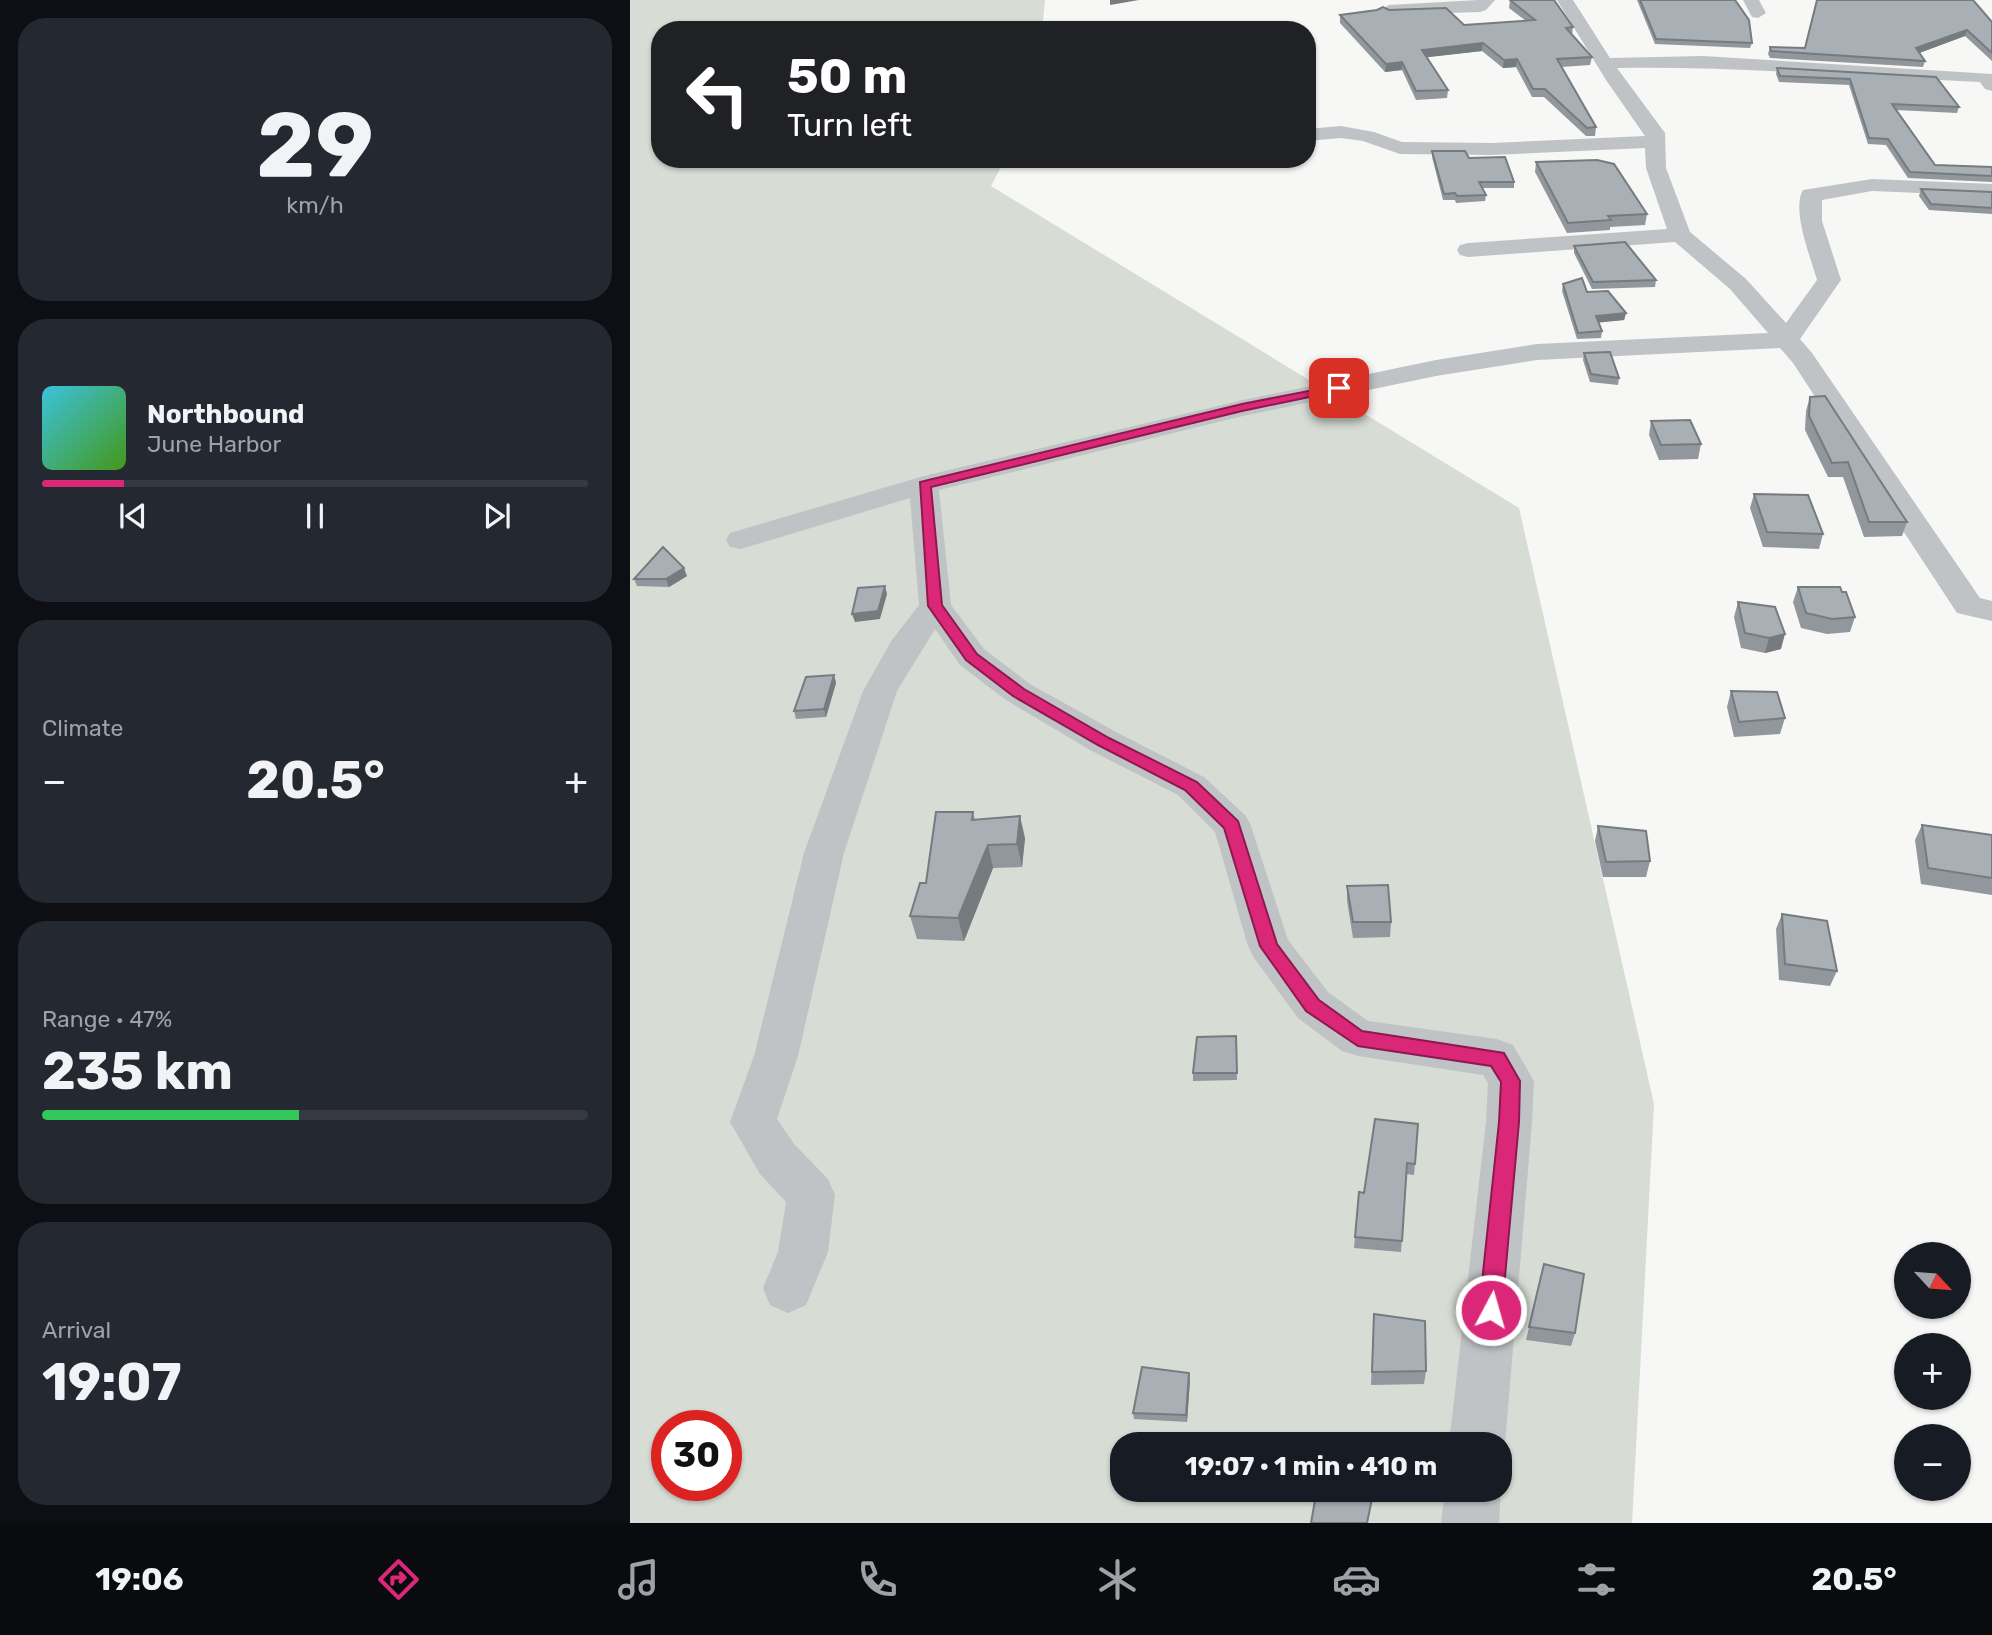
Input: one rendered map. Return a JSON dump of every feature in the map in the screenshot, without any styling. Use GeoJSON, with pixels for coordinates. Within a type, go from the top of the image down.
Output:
{"type":"FeatureCollection","features":[{"type":"Feature","properties":{"kind":"street"},"geometry":{"type":"LineString","coordinates":[[1389,10],[1480,7],[1487,0]]}},
{"type":"Feature","properties":{"kind":"street"},"geometry":{"type":"LineString","coordinates":[[1565,0],[1615,80],[1655,133],[1656,167],[1680,235],[1738,284],[1803,358],[1969,606],[1992,611]]}},
{"type":"Feature","properties":{"kind":"street"},"geometry":{"type":"LineString","coordinates":[[1605,63],[1744,63],[1804,69],[1985,77],[1992,85]]}},
{"type":"Feature","properties":{"kind":"street"},"geometry":{"type":"LineString","coordinates":[[1316,134],[1341,132],[1367,136],[1400,148],[1492,149],[1656,141]]}},
{"type":"Feature","properties":{"kind":"street"},"geometry":{"type":"LineString","coordinates":[[1787,340],[1829,280],[1811,221],[1811,195],[1872,185],[1992,190]]}},
{"type":"Feature","properties":{"kind":"street"},"geometry":{"type":"LineString","coordinates":[[1468,250],[1680,235]]}},
{"type":"Feature","properties":{"kind":"street"},"geometry":{"type":"LineString","coordinates":[[741,540],[924,485],[1242,408],[1436,368],[1538,352],[1787,340]]}},
{"type":"Feature","properties":{"kind":"street"},"geometry":{"type":"LineString","coordinates":[[924,485],[935,606],[972,657],[1018,692],[1103,741],[1191,786],[1232,825],[1269,946],[1312,1005],[1358,1038],[1497,1058],[1511,1081],[1478,1432]]}},
{"type":"Feature","properties":{"kind":"street"},"geometry":{"type":"LineString","coordinates":[[788,1288],[803,1252],[811,1195],[777,1158],[753,1122],[776,1056],[824,853],[880,691],[903,650],[935,606]]}},
{"type":"Feature","properties":{"kind":"street"},"geometry":{"type":"LineString","coordinates":[[1469,1523],[1471,1502]]}},
{"type":"Feature","properties":{"kind":"shaded area"},"geometry":{"type":"Polygon","coordinates":[[[630,0],[1045,0],[1043,21],[651,21],[651,168],[1000,168],[991,186],[1519,508],[1654,1104],[1632,1523],[630,1523],[630,0]]]}},
{"type":"Feature","properties":{"kind":"building"},"geometry":{"type":"Polygon","coordinates":[[[1510,0],[1554,0],[1573,27],[1566,28],[1592,57],[1557,59],[1596,127],[1587,128],[1545,89],[1533,89],[1517,59],[1504,60],[1483,43],[1422,50],[1448,90],[1416,91],[1402,62],[1386,64],[1340,15],[1383,7],[1389,10],[1446,8],[1464,25],[1535,20],[1510,0]]]}},
{"type":"Feature","properties":{"kind":"building"},"geometry":{"type":"Polygon","coordinates":[[[1640,0],[1735,0],[1749,20],[1752,43],[1656,39],[1640,0]]]}},
{"type":"Feature","properties":{"kind":"building"},"geometry":{"type":"Polygon","coordinates":[[[1817,0],[1973,0],[1992,22],[1992,53],[1967,30],[1916,48],[1925,61],[1771,51],[1770,47],[1805,48],[1817,0]]]}},
{"type":"Feature","properties":{"kind":"building"},"geometry":{"type":"Polygon","coordinates":[[[1777,68],[1936,77],[1959,107],[1892,104],[1935,165],[1992,167],[1992,176],[1910,172],[1888,139],[1869,138],[1850,79],[1780,76],[1777,68]]]}},
{"type":"Feature","properties":{"kind":"building"},"geometry":{"type":"Polygon","coordinates":[[[1432,151],[1465,151],[1469,158],[1505,157],[1514,182],[1479,182],[1486,195],[1444,194],[1432,151]]]}},
{"type":"Feature","properties":{"kind":"building"},"geometry":{"type":"Polygon","coordinates":[[[1597,160],[1614,164],[1647,214],[1608,216],[1611,220],[1568,223],[1536,162],[1597,160]]]}},
{"type":"Feature","properties":{"kind":"building"},"geometry":{"type":"Polygon","coordinates":[[[1921,189],[1992,192],[1992,208],[1931,204],[1921,189]]]}},
{"type":"Feature","properties":{"kind":"building"},"geometry":{"type":"Polygon","coordinates":[[[1625,242],[1656,280],[1593,282],[1574,246],[1625,242]]]}},
{"type":"Feature","properties":{"kind":"building"},"geometry":{"type":"Polygon","coordinates":[[[1582,278],[1587,292],[1608,291],[1626,313],[1596,316],[1602,331],[1578,333],[1563,284],[1582,278]]]}},
{"type":"Feature","properties":{"kind":"building"},"geometry":{"type":"Polygon","coordinates":[[[1610,352],[1619,378],[1591,374],[1584,353],[1610,352]]]}},
{"type":"Feature","properties":{"kind":"building"},"geometry":{"type":"Polygon","coordinates":[[[1825,396],[1907,522],[1869,522],[1848,462],[1832,463],[1809,416],[1810,397],[1825,396]]]}},
{"type":"Feature","properties":{"kind":"building"},"geometry":{"type":"Polygon","coordinates":[[[1690,420],[1701,444],[1661,445],[1651,421],[1690,420]]]}},
{"type":"Feature","properties":{"kind":"building"},"geometry":{"type":"Polygon","coordinates":[[[1754,494],[1808,495],[1823,534],[1767,532],[1754,494]]]}},
{"type":"Feature","properties":{"kind":"building"},"geometry":{"type":"Polygon","coordinates":[[[663,547],[684,568],[666,579],[634,579],[663,547]]]}},
{"type":"Feature","properties":{"kind":"building"},"geometry":{"type":"Polygon","coordinates":[[[885,586],[878,611],[852,614],[858,588],[885,586]]]}},
{"type":"Feature","properties":{"kind":"building"},"geometry":{"type":"Polygon","coordinates":[[[1798,587],[1840,587],[1842,592],[1846,592],[1855,617],[1832,619],[1806,613],[1798,587]]]}},
{"type":"Feature","properties":{"kind":"building"},"geometry":{"type":"Polygon","coordinates":[[[1738,602],[1775,607],[1785,634],[1769,638],[1745,633],[1738,602]]]}},
{"type":"Feature","properties":{"kind":"building"},"geometry":{"type":"Polygon","coordinates":[[[834,675],[824,709],[794,711],[806,677],[834,675]]]}},
{"type":"Feature","properties":{"kind":"building"},"geometry":{"type":"Polygon","coordinates":[[[1731,691],[1777,692],[1785,718],[1739,722],[1731,691]]]}},
{"type":"Feature","properties":{"kind":"building"},"geometry":{"type":"Polygon","coordinates":[[[936,812],[973,812],[972,820],[1020,816],[1017,844],[988,845],[958,918],[910,916],[920,883],[926,883],[936,812]]]}},
{"type":"Feature","properties":{"kind":"building"},"geometry":{"type":"Polygon","coordinates":[[[1922,825],[1992,835],[1992,878],[1928,868],[1922,825]]]}},
{"type":"Feature","properties":{"kind":"building"},"geometry":{"type":"Polygon","coordinates":[[[1598,826],[1646,831],[1650,861],[1606,862],[1598,826]]]}},
{"type":"Feature","properties":{"kind":"building"},"geometry":{"type":"Polygon","coordinates":[[[1388,885],[1391,922],[1353,922],[1347,886],[1388,885]]]}},
{"type":"Feature","properties":{"kind":"building"},"geometry":{"type":"Polygon","coordinates":[[[1782,914],[1827,921],[1837,971],[1785,964],[1782,914]]]}},
{"type":"Feature","properties":{"kind":"building"},"geometry":{"type":"Polygon","coordinates":[[[1236,1036],[1237,1073],[1193,1073],[1197,1037],[1236,1036]]]}},
{"type":"Feature","properties":{"kind":"building"},"geometry":{"type":"Polygon","coordinates":[[[1375,1119],[1418,1124],[1415,1164],[1407,1163],[1402,1241],[1355,1237],[1359,1192],[1364,1193],[1375,1119]]]}},
{"type":"Feature","properties":{"kind":"building"},"geometry":{"type":"Polygon","coordinates":[[[1544,1264],[1584,1274],[1575,1333],[1529,1327],[1544,1264]]]}},
{"type":"Feature","properties":{"kind":"building"},"geometry":{"type":"Polygon","coordinates":[[[1374,1314],[1425,1321],[1426,1371],[1372,1372],[1374,1314]]]}},
{"type":"Feature","properties":{"kind":"building"},"geometry":{"type":"Polygon","coordinates":[[[1142,1367],[1189,1373],[1186,1415],[1133,1413],[1142,1367]]]}},
{"type":"Feature","properties":{"kind":"building"},"geometry":{"type":"Polygon","coordinates":[[[1315,1502],[1371,1502],[1367,1523],[1311,1523],[1315,1502]]]}},
{"type":"Feature","properties":{"kind":"route"},"geometry":{"type":"LineString","coordinates":[[1339,388],[1242,408],[924,485],[935,606],[972,657],[1018,692],[1103,741],[1191,786],[1232,825],[1269,946],[1312,1005],[1358,1038],[1497,1058],[1511,1081],[1491,1310]]}}]}
